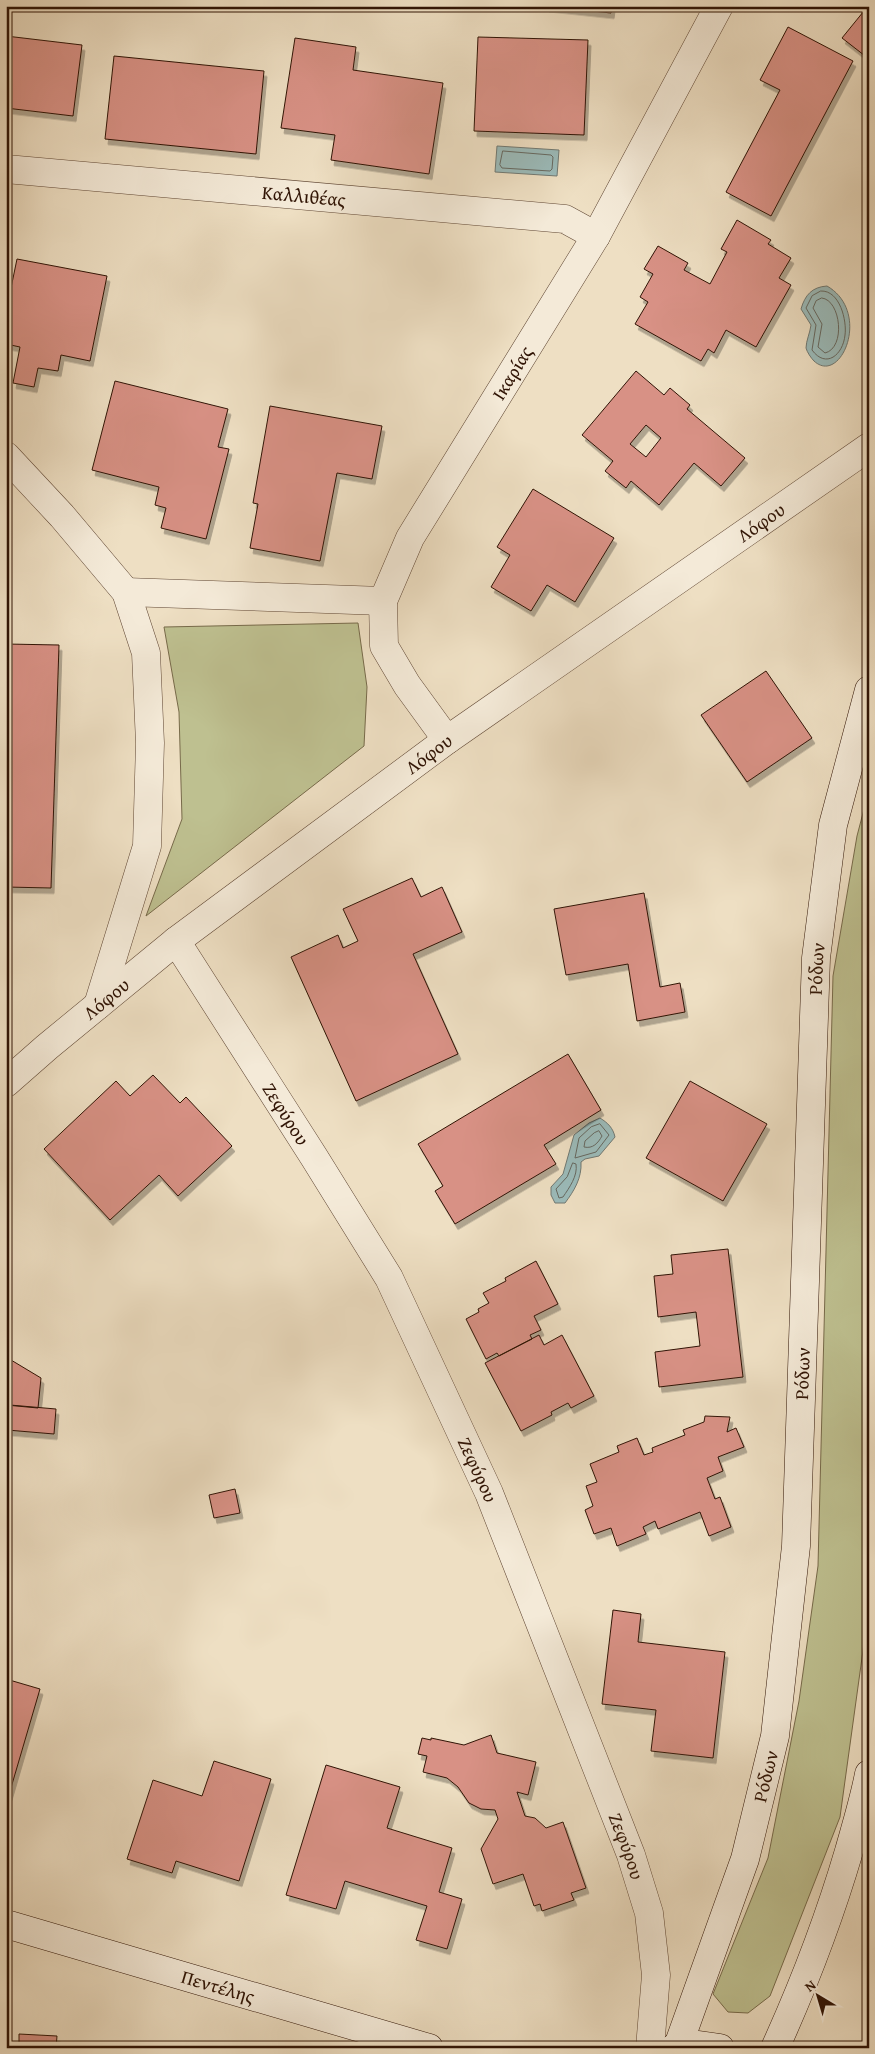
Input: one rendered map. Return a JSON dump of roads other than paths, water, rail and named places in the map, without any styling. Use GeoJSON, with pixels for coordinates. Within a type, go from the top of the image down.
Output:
{"type":"FeatureCollection","features":[{"type":"Feature","properties":{"kind":"street","name":"Ικαρίας"},"geometry":{"type":"LineString","coordinates":[[447,740],[407,685],[384,646],[383,601],[410,538],[596,236],[720,6]]}},
{"type":"Feature","properties":{"kind":"street","name":"Καλλιθέας"},"geometry":{"type":"LineString","coordinates":[[6,169],[565,219],[596,236]]}},
{"type":"Feature","properties":{"kind":"street","name":"Λόφου"},"geometry":{"type":"LineString","coordinates":[[6,1083],[176,941],[447,740],[869,447]]}},
{"type":"Feature","properties":{"kind":"street"},"geometry":{"type":"LineString","coordinates":[[6,456],[62,516],[126,592],[146,653],[150,744],[147,846],[98,1005]]}},
{"type":"Feature","properties":{"kind":"street"},"geometry":{"type":"LineString","coordinates":[[126,592],[383,601]]}},
{"type":"Feature","properties":{"kind":"street","name":"Ρόδων"},"geometry":{"type":"LineString","coordinates":[[676,2047],[744,1859],[775,1736],[796,1546],[816,958],[834,825],[869,690]]}},
{"type":"Feature","properties":{"kind":"street","name":"Ζεφύρου"},"geometry":{"type":"LineString","coordinates":[[176,941],[314,1156],[389,1278],[490,1493],[631,1855],[649,1913],[656,1974],[650,2048]]}},
{"type":"Feature","properties":{"kind":"street"},"geometry":{"type":"LineString","coordinates":[[775,2048],[799,1995],[838,1890],[865,1796],[869,1774]]}},
{"type":"Feature","properties":{"kind":"street","name":"Πεντέλης"},"geometry":{"type":"LineString","coordinates":[[6,1924],[430,2048]]}},
{"type":"Feature","properties":{"kind":"street"},"geometry":{"type":"LineString","coordinates":[[676,2047],[699,2045],[720,2048]]}},
{"type":"Feature","properties":{"kind":"water"},"geometry":{"type":"Polygon","coordinates":[[[497,146],[559,150],[557,176],[495,172],[497,146]]]}},
{"type":"Feature","properties":{"kind":"water"},"geometry":{"type":"Polygon","coordinates":[[[827,286],[840,298],[848,312],[850,328],[848,343],[842,355],[834,363],[824,366],[814,361],[806,348],[811,325],[801,309],[813,290],[827,286]]]}},
{"type":"Feature","properties":{"kind":"water"},"geometry":{"type":"Polygon","coordinates":[[[600,1118],[610,1126],[615,1137],[599,1156],[585,1159],[581,1162],[579,1179],[571,1194],[565,1203],[555,1203],[551,1195],[551,1187],[563,1174],[574,1135],[589,1123],[600,1118]]]}}]}
